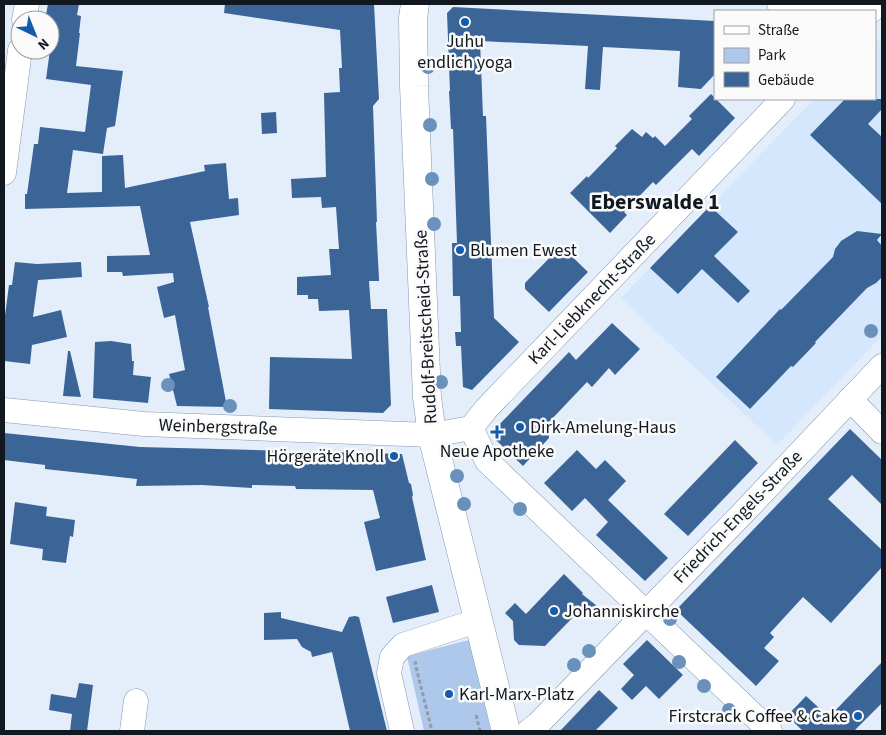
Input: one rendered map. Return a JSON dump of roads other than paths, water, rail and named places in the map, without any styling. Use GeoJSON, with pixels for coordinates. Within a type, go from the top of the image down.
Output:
{"type":"FeatureCollection","features":[{"type":"Feature","properties":{"kind":"main road","name":"Rudolf-Breitscheid-Straße"},"geometry":{"type":"LineString","coordinates":[[415,4],[413,18],[414,86],[426,386],[432,435],[506,731]]}},
{"type":"Feature","properties":{"kind":"street"},"geometry":{"type":"LineString","coordinates":[[779,4],[850,10]]}},
{"type":"Feature","properties":{"kind":"street"},"geometry":{"type":"LineString","coordinates":[[4,173],[19,60]]}},
{"type":"Feature","properties":{"kind":"street","name":"Karl-Liebknecht-Straße"},"geometry":{"type":"LineString","coordinates":[[471,428],[486,409],[782,100]]}},
{"type":"Feature","properties":{"kind":"street","name":"Friedrich-Engels-Straße"},"geometry":{"type":"LineString","coordinates":[[529,731],[647,612],[882,366]]}},
{"type":"Feature","properties":{"kind":"street"},"geometry":{"type":"LineString","coordinates":[[850,400],[882,432]]}},
{"type":"Feature","properties":{"kind":"street","name":"Weinbergstraße"},"geometry":{"type":"LineString","coordinates":[[4,410],[144,424],[432,435]]}},
{"type":"Feature","properties":{"kind":"street"},"geometry":{"type":"LineString","coordinates":[[432,435],[471,428],[487,461],[770,731]]}},
{"type":"Feature","properties":{"kind":"street"},"geometry":{"type":"LineString","coordinates":[[402,731],[389,673],[392,657],[402,645],[478,620]]}},
{"type":"Feature","properties":{"kind":"street"},"geometry":{"type":"LineString","coordinates":[[132,731],[136,701]]}},
{"type":"Feature","properties":{"kind":"place","name":"Juhu endlich yoga"},"geometry":{"type":"Point","coordinates":[465,22]}},
{"type":"Feature","properties":{"kind":"place","name":"Blumen Ewest"},"geometry":{"type":"Point","coordinates":[460,250]}},
{"type":"Feature","properties":{"kind":"place","name":"Dirk-Amelung-Haus"},"geometry":{"type":"Point","coordinates":[520,427]}},
{"type":"Feature","properties":{"kind":"place","name":"Neue Apotheke"},"geometry":{"type":"Point","coordinates":[497,432]}},
{"type":"Feature","properties":{"kind":"place","name":"Hörgeräte Knoll"},"geometry":{"type":"Point","coordinates":[394,456]}},
{"type":"Feature","properties":{"kind":"place","name":"Johanniskirche"},"geometry":{"type":"Point","coordinates":[554,611]}},
{"type":"Feature","properties":{"kind":"place","name":"Karl-Marx-Platz"},"geometry":{"type":"Point","coordinates":[449,694]}},
{"type":"Feature","properties":{"kind":"place","name":"Firstcrack Coffee & Cake"},"geometry":{"type":"Point","coordinates":[858,716]}},
{"type":"Feature","properties":{"kind":"district","name":"Eberswalde 1"},"geometry":{"type":"Point","coordinates":[655,202]}}]}
